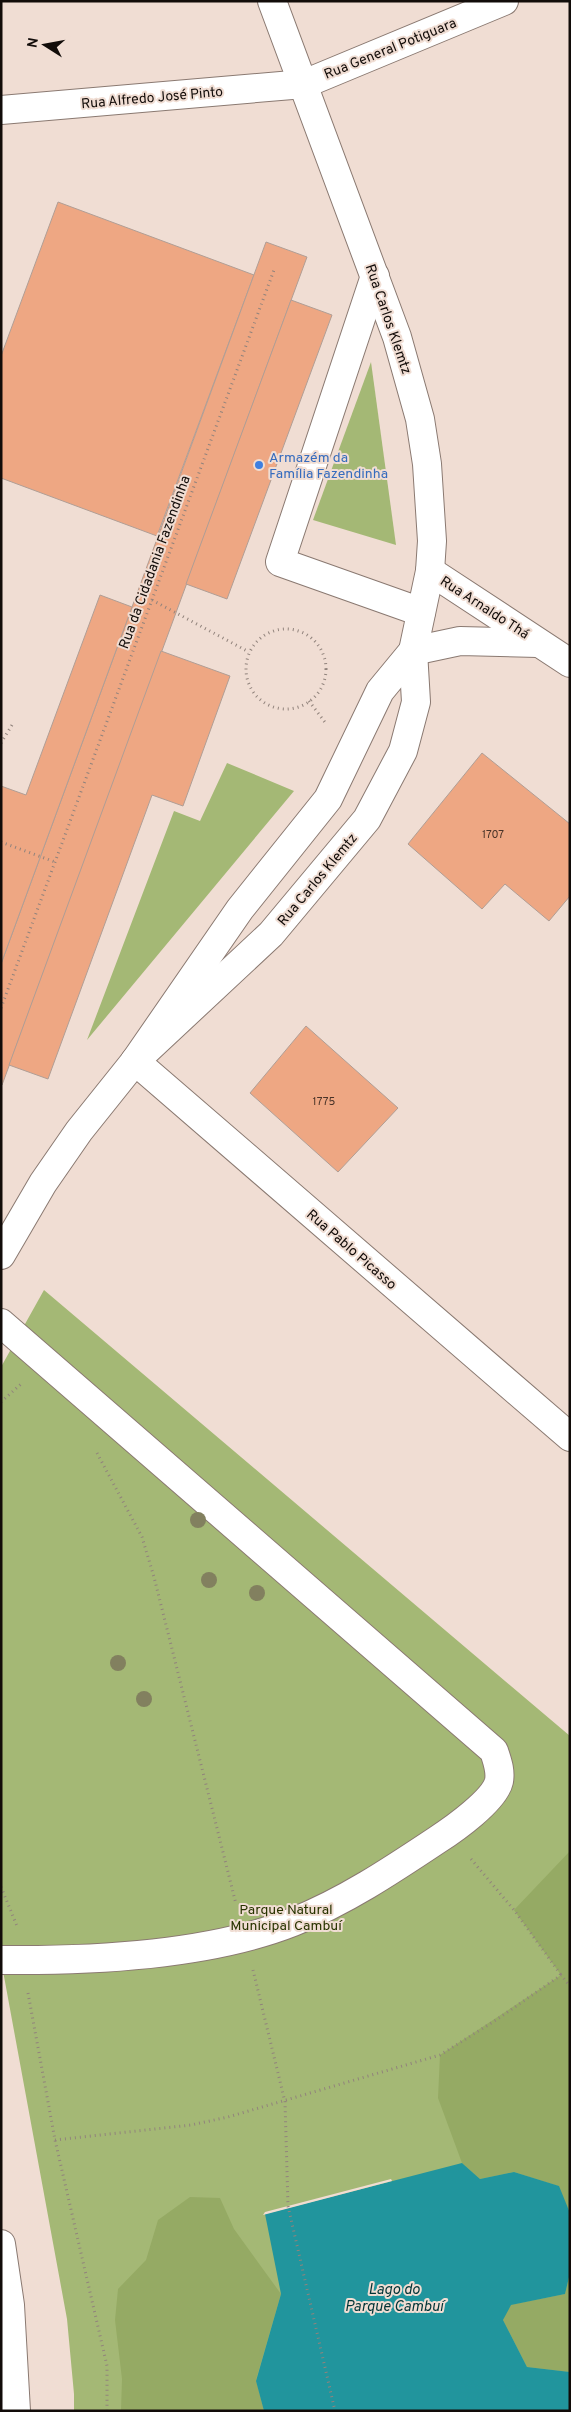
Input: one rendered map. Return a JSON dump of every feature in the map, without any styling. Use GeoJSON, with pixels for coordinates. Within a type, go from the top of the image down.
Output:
{"type":"FeatureCollection","features":[{"type":"Feature","properties":{"kind":"main road","name":"Rua Carlos Klemtz"},"geometry":{"type":"LineString","coordinates":[[135,1061],[271,934],[367,819],[403,751],[416,702],[413,651],[430,571],[431,505],[420,419],[403,354],[272,1]]}},
{"type":"Feature","properties":{"kind":"main road","name":"Rua General Potiguara"},"geometry":{"type":"LineString","coordinates":[[304,84],[504,1]]}},
{"type":"Feature","properties":{"kind":"main road","name":"Rua Alfredo José Pinto"},"geometry":{"type":"LineString","coordinates":[[1,110],[304,84]]}},
{"type":"Feature","properties":{"kind":"main road"},"geometry":{"type":"LineString","coordinates":[[375,276],[280,562],[421,612]]}},
{"type":"Feature","properties":{"kind":"main road","name":"Rua Arnaldo Thá"},"geometry":{"type":"LineString","coordinates":[[430,571],[570,663]]}},
{"type":"Feature","properties":{"kind":"main road","name":"Rua Arnaldo Thá"},"geometry":{"type":"LineString","coordinates":[[413,651],[460,641],[540,643]]}},
{"type":"Feature","properties":{"kind":"main road","name":"Rua Carlos Klemtz"},"geometry":{"type":"LineString","coordinates":[[1,1255],[43,1183],[79,1131],[135,1061],[240,908],[328,800],[380,691],[413,651]]}},
{"type":"Feature","properties":{"kind":"main road","name":"Rua Pablo Picasso"},"geometry":{"type":"LineString","coordinates":[[135,1061],[570,1437]]}},
{"type":"Feature","properties":{"kind":"main road"},"geometry":{"type":"LineString","coordinates":[[1,1323],[494,1751],[499,1765],[499,1781],[493,1794],[450,1832],[345,1897],[293,1922],[244,1937],[164,1951],[105,1957],[11,1960]]}},
{"type":"Feature","properties":{"kind":"main road"},"geometry":{"type":"LineString","coordinates":[[1,2244],[10,2305],[16,2411]]}},
{"type":"Feature","properties":{"kind":"path","name":"Rua da Cidadania Fazendinha"},"geometry":{"type":"LineString","coordinates":[[1,1008],[274,270]]}},
{"type":"Feature","properties":{"kind":"path"},"geometry":{"type":"LineString","coordinates":[[152,600],[249,652]]}},
{"type":"Feature","properties":{"kind":"path"},"geometry":{"type":"LineString","coordinates":[[280,628],[294,629],[306,633],[316,642],[323,653],[326,666],[325,680],[319,692],[310,701],[298,707],[284,709],[272,706],[260,700],[246,678],[246,664],[249,652],[256,641],[267,633],[280,628]]}},
{"type":"Feature","properties":{"kind":"path"},"geometry":{"type":"LineString","coordinates":[[1,743],[12,725]]}},
{"type":"Feature","properties":{"kind":"path"},"geometry":{"type":"LineString","coordinates":[[1,842],[55,862]]}},
{"type":"Feature","properties":{"kind":"path"},"geometry":{"type":"LineString","coordinates":[[95,1449],[142,1537],[154,1577],[244,1937],[285,2102],[288,2206],[335,2411]]}},
{"type":"Feature","properties":{"kind":"path"},"geometry":{"type":"LineString","coordinates":[[450,1832],[514,1910],[570,1986]]}},
{"type":"Feature","properties":{"kind":"path"},"geometry":{"type":"LineString","coordinates":[[1,1887],[22,1938],[11,1960],[107,2366],[107,2411]]}},
{"type":"Feature","properties":{"kind":"path"},"geometry":{"type":"LineString","coordinates":[[55,2140],[192,2125],[285,2102],[440,2055],[561,1975]]}},
{"type":"Feature","properties":{"kind":"green space"},"geometry":{"type":"Polygon","coordinates":[[[371,362],[396,545],[313,520],[371,362]]]}},
{"type":"Feature","properties":{"kind":"green space"},"geometry":{"type":"Polygon","coordinates":[[[227,763],[294,791],[87,1040],[174,811],[200,821],[227,763]]]}},
{"type":"Feature","properties":{"kind":"green space","name":"Parque Natural Municipal Cambuí"},"geometry":{"type":"Polygon","coordinates":[[[44,1290],[570,1736],[570,2411],[74,2411],[67,2319],[1,1960],[1,1367],[44,1290]]]}},
{"type":"Feature","properties":{"kind":"green space"},"geometry":{"type":"Polygon","coordinates":[[[570,1851],[570,2213],[558,2186],[514,2172],[480,2179],[462,2163],[438,2098],[440,2055],[561,1975],[514,1910],[570,1851]]]}},
{"type":"Feature","properties":{"kind":"green space"},"geometry":{"type":"Polygon","coordinates":[[[190,2197],[220,2198],[234,2229],[281,2294],[256,2380],[264,2411],[121,2411],[122,2379],[115,2320],[118,2289],[146,2260],[158,2220],[190,2197]]]}},
{"type":"Feature","properties":{"kind":"green space"},"geometry":{"type":"Polygon","coordinates":[[[570,2273],[570,2372],[527,2367],[503,2320],[510,2305],[565,2294],[570,2273]]]}},
{"type":"Feature","properties":{"kind":"water","name":"Lago do Parque Cambuí"},"geometry":{"type":"Polygon","coordinates":[[[462,2163],[480,2179],[514,2172],[559,2186],[570,2213],[570,2273],[565,2294],[511,2305],[503,2320],[527,2367],[570,2372],[570,2411],[264,2411],[256,2381],[281,2294],[265,2214],[462,2163]]]}},
{"type":"Feature","properties":{"kind":"pier"},"geometry":{"type":"Polygon","coordinates":[[[391,2179],[392,2181],[263,2215],[265,2212],[391,2179]]]}},
{"type":"Feature","properties":{"kind":"building"},"geometry":{"type":"Polygon","coordinates":[[[58,202],[254,275],[157,536],[1,478],[1,356],[58,202]]]}},
{"type":"Feature","properties":{"kind":"building"},"geometry":{"type":"Polygon","coordinates":[[[266,242],[307,257],[2,1085],[1,964],[266,242]]]}},
{"type":"Feature","properties":{"kind":"building"},"geometry":{"type":"Polygon","coordinates":[[[291,300],[332,315],[227,599],[186,584],[291,300]]]}},
{"type":"Feature","properties":{"kind":"building"},"geometry":{"type":"Polygon","coordinates":[[[100,595],[132,607],[1,964],[1,786],[26,795],[100,595]]]}},
{"type":"Feature","properties":{"kind":"building"},"geometry":{"type":"Polygon","coordinates":[[[161,651],[230,676],[183,806],[152,795],[48,1079],[9,1065],[161,651]]]}},
{"type":"Feature","properties":{"kind":"building"},"geometry":{"type":"Polygon","coordinates":[[[482,753],[570,824],[570,896],[549,921],[505,884],[482,909],[408,844],[482,753]]]}},
{"type":"Feature","properties":{"kind":"building"},"geometry":{"type":"Polygon","coordinates":[[[306,1026],[398,1108],[338,1172],[250,1093],[306,1026]]]}},
{"type":"Feature","properties":{"kind":"place","name":"Armazém da Família Fazendinha"},"geometry":{"type":"Point","coordinates":[259,465]}}]}
